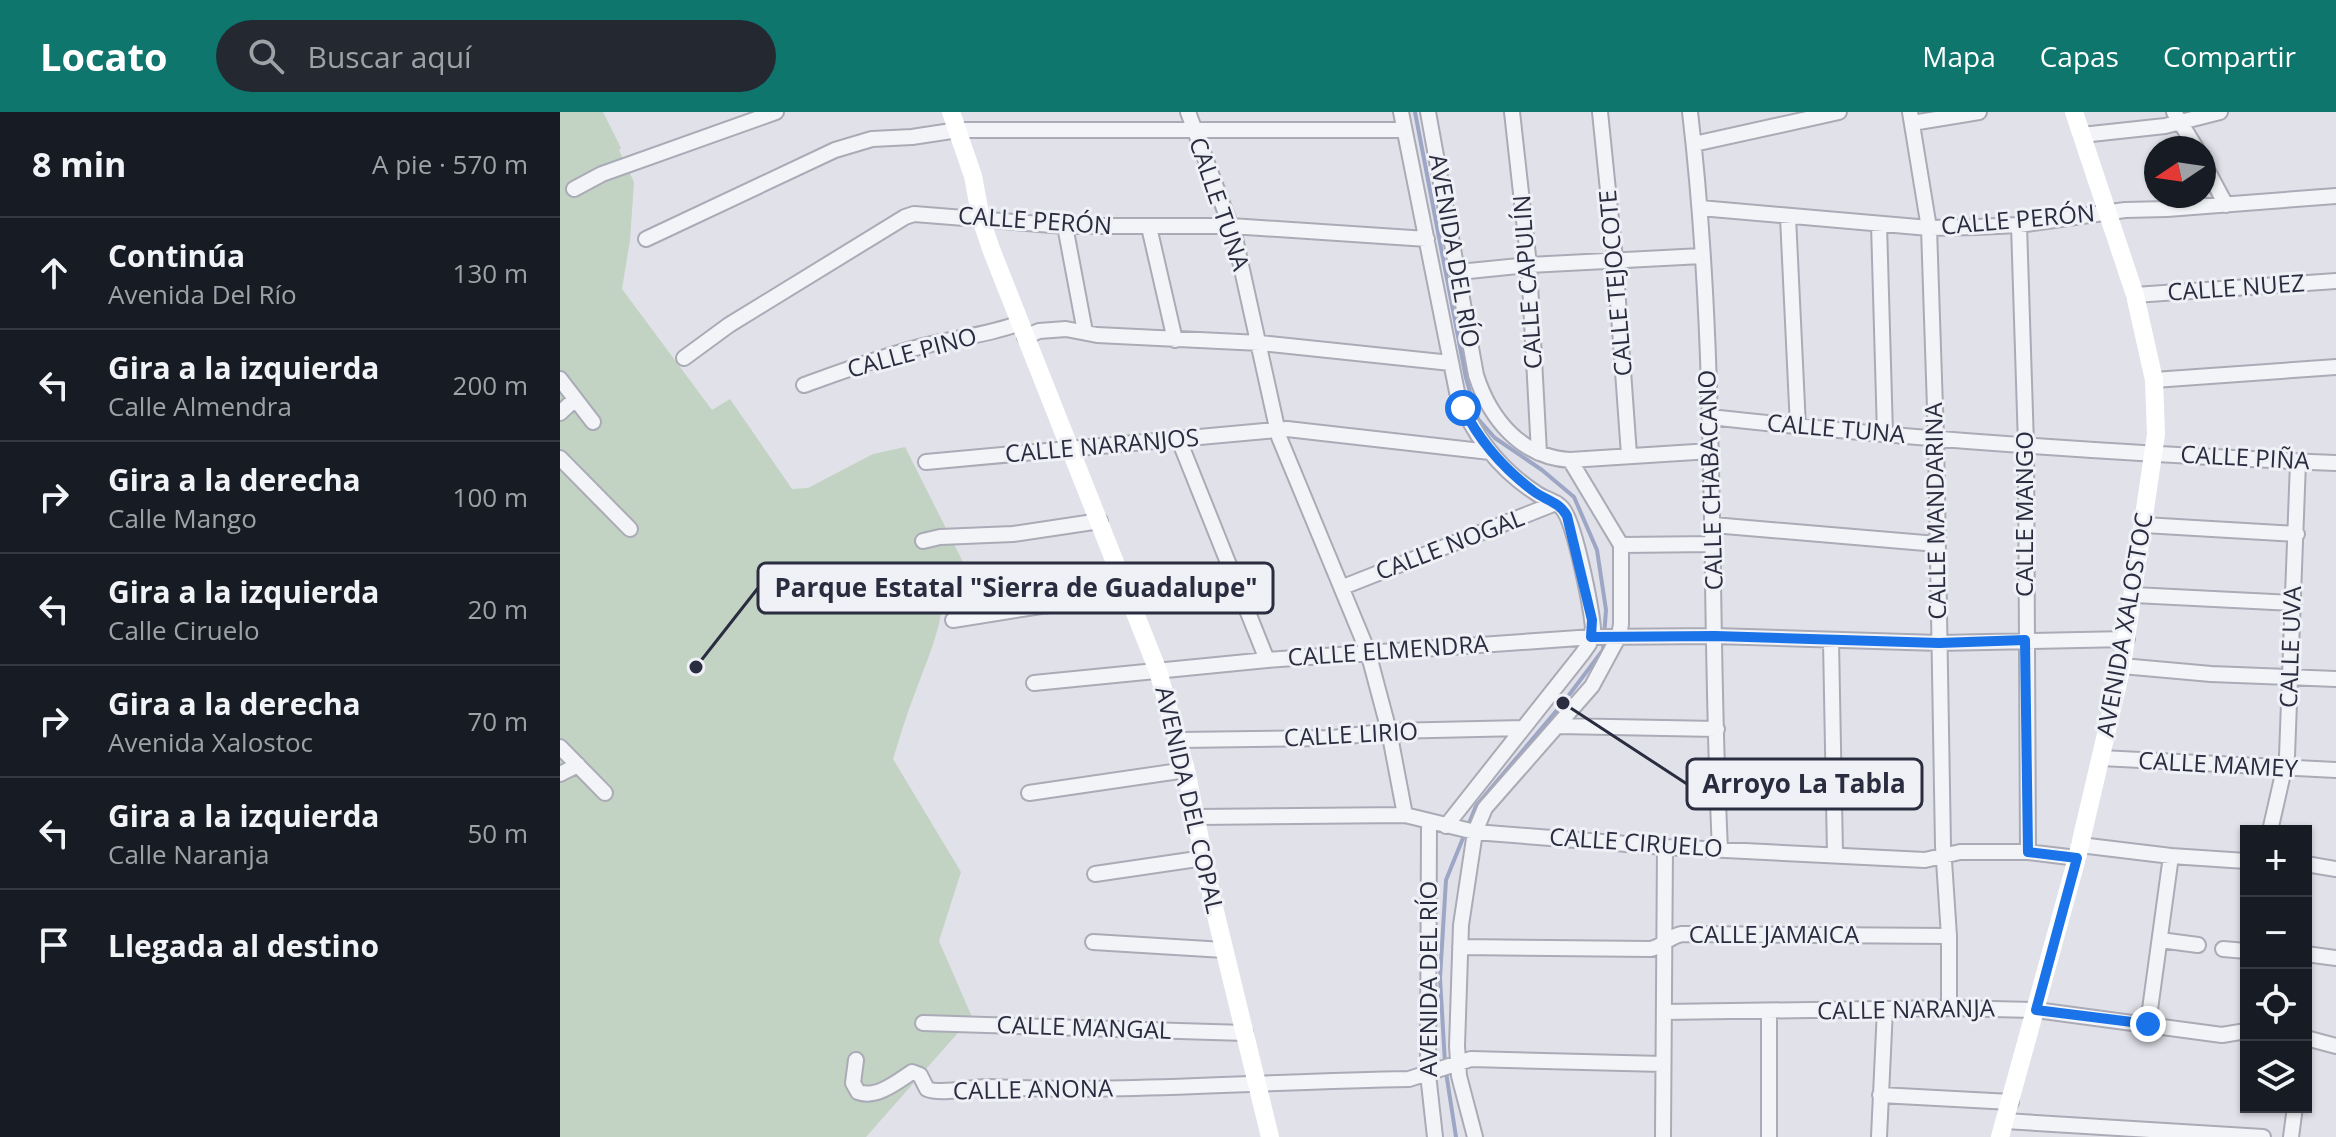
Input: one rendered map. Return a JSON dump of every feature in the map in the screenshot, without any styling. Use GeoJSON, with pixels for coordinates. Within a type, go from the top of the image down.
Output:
{"type":"FeatureCollection","features":[{"type":"Feature","properties":{"kind":"street"},"geometry":{"type":"LineString","coordinates":[[574,189],[602,174],[776,112]]}},
{"type":"Feature","properties":{"kind":"street","name":"AVENIDA DEL COPAL"},"geometry":{"type":"LineString","coordinates":[[951,112],[973,176],[981,219],[1158,671],[1179,740],[1224,950],[1270,1137]]}},
{"type":"Feature","properties":{"kind":"street","name":"CALLE TUNA"},"geometry":{"type":"LineString","coordinates":[[1188,112],[1231,226],[1260,343],[1277,430],[1368,652],[1389,731],[1405,815]]}},
{"type":"Feature","properties":{"kind":"street","name":"AVENIDA DEL RÍO"},"geometry":{"type":"LineString","coordinates":[[1401,112],[1451,363],[1463,408],[1490,452],[1534,492],[1556,503]]}},
{"type":"Feature","properties":{"kind":"street","name":"AVENIDA DEL RÍO"},"geometry":{"type":"LineString","coordinates":[[1428,112],[1476,375],[1483,397],[1504,427],[1539,453],[1570,460]]}},
{"type":"Feature","properties":{"kind":"street","name":"CALLE CAPULÍN"},"geometry":{"type":"LineString","coordinates":[[1512,112],[1529,265],[1539,453]]}},
{"type":"Feature","properties":{"kind":"street","name":"CALLE TEJOCOTE"},"geometry":{"type":"LineString","coordinates":[[1600,112],[1615,259],[1629,455]]}},
{"type":"Feature","properties":{"kind":"street","name":"CALLE CHABACANO"},"geometry":{"type":"LineString","coordinates":[[1690,112],[1700,208],[1710,417],[1720,849]]}},
{"type":"Feature","properties":{"kind":"street"},"geometry":{"type":"LineString","coordinates":[[1694,144],[1839,112]]}},
{"type":"Feature","properties":{"kind":"street"},"geometry":{"type":"LineString","coordinates":[[1911,118],[1979,112]]}},
{"type":"Feature","properties":{"kind":"street","name":"AVENIDA XALOSTOC"},"geometry":{"type":"LineString","coordinates":[[2002,1129],[2078,852],[2122,666],[2154,453],[2154,380],[2135,295],[2074,112]]}},
{"type":"Feature","properties":{"kind":"street"},"geometry":{"type":"LineString","coordinates":[[2082,135],[2220,112]]}},
{"type":"Feature","properties":{"kind":"street","name":"CALLE MANDARINA"},"geometry":{"type":"LineString","coordinates":[[1911,118],[1929,228],[1949,1008]]}},
{"type":"Feature","properties":{"kind":"street"},"geometry":{"type":"LineString","coordinates":[[2178,118],[2189,136]]}},
{"type":"Feature","properties":{"kind":"street"},"geometry":{"type":"LineString","coordinates":[[646,239],[835,150],[872,139],[958,130],[1403,130]]}},
{"type":"Feature","properties":{"kind":"street"},"geometry":{"type":"LineString","coordinates":[[2216,186],[2226,205]]}},
{"type":"Feature","properties":{"kind":"street","name":"CALLE PERÓN"},"geometry":{"type":"LineString","coordinates":[[1700,208],[1929,228],[2019,225],[2109,212],[2336,196]]}},
{"type":"Feature","properties":{"kind":"street","name":"CALLE PERÓN"},"geometry":{"type":"LineString","coordinates":[[684,358],[729,325],[905,217],[926,214],[1065,226],[1231,226],[1427,239]]}},
{"type":"Feature","properties":{"kind":"street"},"geometry":{"type":"LineString","coordinates":[[1788,217],[1798,427]]}},
{"type":"Feature","properties":{"kind":"street"},"geometry":{"type":"LineString","coordinates":[[1879,224],[1885,434]]}},
{"type":"Feature","properties":{"kind":"street","name":"CALLE MANGO"},"geometry":{"type":"LineString","coordinates":[[2019,225],[2026,445],[2028,852]]}},
{"type":"Feature","properties":{"kind":"street"},"geometry":{"type":"LineString","coordinates":[[1065,226],[1085,332]]}},
{"type":"Feature","properties":{"kind":"street"},"geometry":{"type":"LineString","coordinates":[[1149,227],[1175,340]]}},
{"type":"Feature","properties":{"kind":"street"},"geometry":{"type":"LineString","coordinates":[[1459,272],[1615,259],[1702,256]]}},
{"type":"Feature","properties":{"kind":"street","name":"CALLE NUEZ"},"geometry":{"type":"LineString","coordinates":[[2135,295],[2336,281]]}},
{"type":"Feature","properties":{"kind":"street"},"geometry":{"type":"LineString","coordinates":[[1023,330],[1052,329],[1175,340],[1260,343],[1451,363]]}},
{"type":"Feature","properties":{"kind":"street","name":"CALLE PINO"},"geometry":{"type":"LineString","coordinates":[[804,385],[957,337],[1023,330]]}},
{"type":"Feature","properties":{"kind":"street"},"geometry":{"type":"LineString","coordinates":[[2154,380],[2336,367]]}},
{"type":"Feature","properties":{"kind":"street"},"geometry":{"type":"LineString","coordinates":[[560,379],[593,422]]}},
{"type":"Feature","properties":{"kind":"street"},"geometry":{"type":"LineString","coordinates":[[560,413],[574,400]]}},
{"type":"Feature","properties":{"kind":"street","name":"CALLE TUNA"},"geometry":{"type":"LineString","coordinates":[[1710,417],[1798,427],[2154,453]]}},
{"type":"Feature","properties":{"kind":"street"},"geometry":{"type":"LineString","coordinates":[[1277,430],[1295,429],[1490,452]]}},
{"type":"Feature","properties":{"kind":"street","name":"CALLE NARANJOS"},"geometry":{"type":"LineString","coordinates":[[926,462],[1277,430]]}},
{"type":"Feature","properties":{"kind":"street"},"geometry":{"type":"LineString","coordinates":[[1179,440],[1267,660]]}},
{"type":"Feature","properties":{"kind":"street"},"geometry":{"type":"LineString","coordinates":[[1711,451],[1570,460],[1621,545],[1713,544]]}},
{"type":"Feature","properties":{"kind":"street","name":"CALLE PIÑA"},"geometry":{"type":"LineString","coordinates":[[2154,453],[2336,463]]}},
{"type":"Feature","properties":{"kind":"street"},"geometry":{"type":"LineString","coordinates":[[560,458],[630,529]]}},
{"type":"Feature","properties":{"kind":"street","name":"CALLE UVA"},"geometry":{"type":"LineString","coordinates":[[2271,825],[2285,769],[2298,462]]}},
{"type":"Feature","properties":{"kind":"street"},"geometry":{"type":"LineString","coordinates":[[1462,830],[1523,728],[1592,637],[1592,620],[1571,527],[1564,510],[1556,503]]}},
{"type":"Feature","properties":{"kind":"street","name":"CALLE NOGAL"},"geometry":{"type":"LineString","coordinates":[[1343,587],[1556,503]]}},
{"type":"Feature","properties":{"kind":"street"},"geometry":{"type":"LineString","coordinates":[[923,541],[940,537],[1013,534],[1100,521]]}},
{"type":"Feature","properties":{"kind":"street"},"geometry":{"type":"LineString","coordinates":[[1713,525],[1937,544]]}},
{"type":"Feature","properties":{"kind":"street"},"geometry":{"type":"LineString","coordinates":[[2144,525],[2297,534]]}},
{"type":"Feature","properties":{"kind":"street","name":"AVENIDA DEL RÍO"},"geometry":{"type":"LineString","coordinates":[[1475,1137],[1454,1063],[1462,830],[1592,686],[1621,624],[1621,545]]}},
{"type":"Feature","properties":{"kind":"street"},"geometry":{"type":"LineString","coordinates":[[2134,595],[2293,603]]}},
{"type":"Feature","properties":{"kind":"street"},"geometry":{"type":"LineString","coordinates":[[953,620],[1130,596]]}},
{"type":"Feature","properties":{"kind":"street","name":"CALLE ELMENDRA"},"geometry":{"type":"LineString","coordinates":[[1034,683],[1267,660],[1616,636],[1939,643],[2127,639]]}},
{"type":"Feature","properties":{"kind":"street"},"geometry":{"type":"LineString","coordinates":[[1831,641],[1835,854]]}},
{"type":"Feature","properties":{"kind":"street"},"geometry":{"type":"LineString","coordinates":[[2122,666],[2290,679],[2336,679]]}},
{"type":"Feature","properties":{"kind":"street"},"geometry":{"type":"LineString","coordinates":[[1558,726],[1717,729]]}},
{"type":"Feature","properties":{"kind":"street","name":"CALLE LIRIO"},"geometry":{"type":"LineString","coordinates":[[1179,740],[1333,738],[1389,731],[1523,728]]}},
{"type":"Feature","properties":{"kind":"street"},"geometry":{"type":"LineString","coordinates":[[560,747],[605,793]]}},
{"type":"Feature","properties":{"kind":"street","name":"CALLE MAMEY"},"geometry":{"type":"LineString","coordinates":[[2101,758],[2336,770]]}},
{"type":"Feature","properties":{"kind":"street"},"geometry":{"type":"LineString","coordinates":[[560,774],[578,765]]}},
{"type":"Feature","properties":{"kind":"street"},"geometry":{"type":"LineString","coordinates":[[1029,793],[1186,770]]}},
{"type":"Feature","properties":{"kind":"street","name":"CALLE CIRUELO"},"geometry":{"type":"LineString","coordinates":[[1196,817],[1405,815],[1462,830],[1665,847],[1925,860],[1960,852],[2078,852],[2240,861]]}},
{"type":"Feature","properties":{"kind":"street","name":"AVENIDA DEL RÍO"},"geometry":{"type":"LineString","coordinates":[[1429,821],[1435,1137]]}},
{"type":"Feature","properties":{"kind":"street"},"geometry":{"type":"LineString","coordinates":[[1663,1137],[1665,847]]}},
{"type":"Feature","properties":{"kind":"street"},"geometry":{"type":"LineString","coordinates":[[2148,1024],[2171,856]]}},
{"type":"Feature","properties":{"kind":"street"},"geometry":{"type":"LineString","coordinates":[[1095,874],[1204,858]]}},
{"type":"Feature","properties":{"kind":"street"},"geometry":{"type":"LineString","coordinates":[[2312,865],[2336,869]]}},
{"type":"Feature","properties":{"kind":"street","name":"CALLE JAMAICA"},"geometry":{"type":"LineString","coordinates":[[1460,947],[1650,949],[1682,934],[1949,936]]}},
{"type":"Feature","properties":{"kind":"street"},"geometry":{"type":"LineString","coordinates":[[2160,940],[2198,945]]}},
{"type":"Feature","properties":{"kind":"street"},"geometry":{"type":"LineString","coordinates":[[1093,942],[1224,950]]}},
{"type":"Feature","properties":{"kind":"street"},"geometry":{"type":"LineString","coordinates":[[2223,949],[2240,950]]}},
{"type":"Feature","properties":{"kind":"street"},"geometry":{"type":"LineString","coordinates":[[2312,955],[2336,958]]}},
{"type":"Feature","properties":{"kind":"street","name":"CALLE NARANJA"},"geometry":{"type":"LineString","coordinates":[[1664,1012],[1949,1008],[2036,1010],[2222,1035],[2240,1030]]}},
{"type":"Feature","properties":{"kind":"street"},"geometry":{"type":"LineString","coordinates":[[1879,1137],[1885,1009]]}},
{"type":"Feature","properties":{"kind":"street"},"geometry":{"type":"LineString","coordinates":[[1769,1012],[1769,1137]]}},
{"type":"Feature","properties":{"kind":"street","name":"CALLE MANGAL"},"geometry":{"type":"LineString","coordinates":[[923,1023],[1245,1033]]}},
{"type":"Feature","properties":{"kind":"street"},"geometry":{"type":"LineString","coordinates":[[2312,1042],[2336,1046]]}},
{"type":"Feature","properties":{"kind":"street"},"geometry":{"type":"LineString","coordinates":[[1258,1084],[1409,1079],[1454,1063],[1492,1058],[1663,1064]]}},
{"type":"Feature","properties":{"kind":"street","name":"CALLE ANONA"},"geometry":{"type":"LineString","coordinates":[[856,1060],[853,1083],[862,1094],[875,1093],[912,1072],[920,1075],[927,1089],[935,1091],[974,1087],[1107,1089],[1258,1084]]}},
{"type":"Feature","properties":{"kind":"street"},"geometry":{"type":"LineString","coordinates":[[1880,1095],[2011,1102]]}},
{"type":"Feature","properties":{"kind":"street"},"geometry":{"type":"LineString","coordinates":[[2291,1137],[2294,1113]]}},
{"type":"Feature","properties":{"kind":"street"},"geometry":{"type":"LineString","coordinates":[[2002,1129],[2263,1137]]}},
{"type":"Feature","properties":{"kind":"green space"},"geometry":{"type":"Polygon","coordinates":[[[560,112],[603,112],[634,182],[630,240],[622,289],[712,410],[730,399],[792,489],[808,488],[873,454],[905,447],[963,562],[944,572],[943,605],[936,634],[893,759],[961,872],[939,941],[972,1017],[866,1137],[560,1137],[560,112]]]}},
{"type":"Feature","properties":{"kind":"waterway"},"geometry":{"type":"LineString","coordinates":[[1415,112],[1466,378],[1478,419],[1495,438],[1542,470],[1574,497],[1597,550],[1606,610],[1603,650],[1563,703],[1476,806],[1446,880],[1440,978],[1445,1063]]}},
{"type":"Feature","properties":{"kind":"waterway"},"geometry":{"type":"LineString","coordinates":[[1446,1072],[1456,1137]]}},
{"type":"Feature","properties":{"kind":"place","name":"Parque Estatal \"Sierra de Guadalupe\""},"geometry":{"type":"Point","coordinates":[696,667]}},
{"type":"Feature","properties":{"kind":"place","name":"Arroyo La Tabla"},"geometry":{"type":"Point","coordinates":[1563,703]}},
{"type":"Feature","properties":{"kind":"route"},"geometry":{"type":"LineString","coordinates":[[1463,408],[1490,452],[1534,492],[1564,510],[1571,527],[1592,620],[1591,637],[1715,636],[1939,643],[2025,640],[2028,852],[2077,858],[2036,1010],[2148,1024]]}}]}
